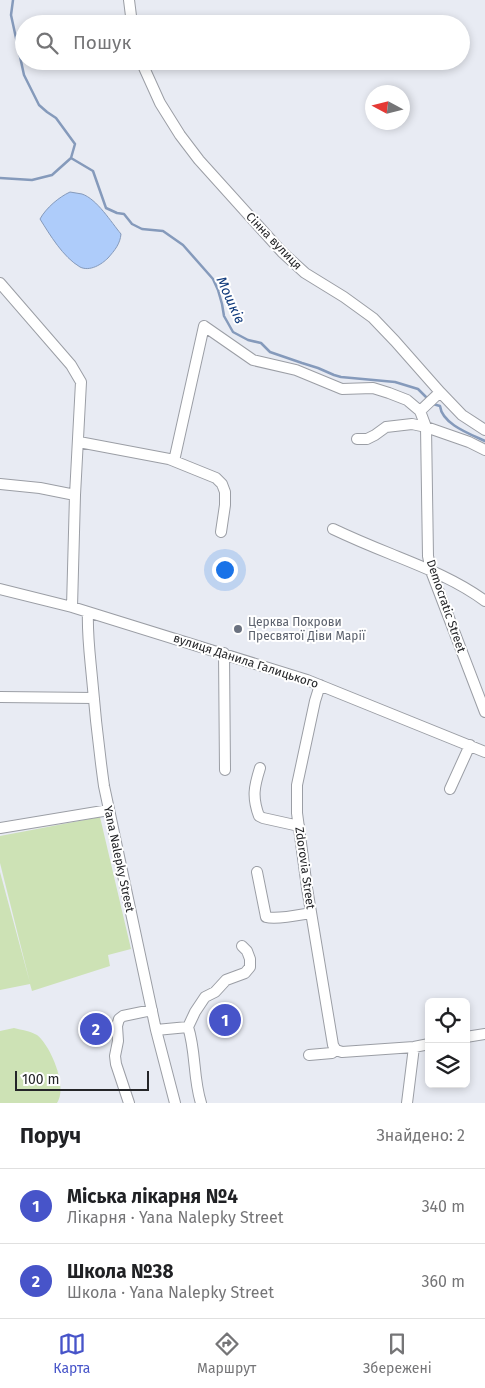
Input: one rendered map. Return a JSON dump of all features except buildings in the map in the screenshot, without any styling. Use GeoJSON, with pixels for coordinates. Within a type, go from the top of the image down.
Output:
{"type":"FeatureCollection","features":[{"type":"Feature","properties":{"kind":"street"},"geometry":{"type":"LineString","coordinates":[[129,0],[131,15]]}},
{"type":"Feature","properties":{"kind":"street","name":"Сінна вулиця"},"geometry":{"type":"LineString","coordinates":[[145,70],[160,103],[180,135],[199,160],[282,252],[305,273],[344,297],[373,318],[439,393],[462,415],[485,430]]}},
{"type":"Feature","properties":{"kind":"street"},"geometry":{"type":"LineString","coordinates":[[0,283],[71,365],[81,382],[72,607]]}},
{"type":"Feature","properties":{"kind":"street"},"geometry":{"type":"LineString","coordinates":[[174,461],[204,326],[253,360],[296,370],[342,389],[373,388],[407,400],[422,410],[439,393]]}},
{"type":"Feature","properties":{"kind":"street","name":"Democratic Street"},"geometry":{"type":"LineString","coordinates":[[422,410],[426,427],[428,556],[430,571],[485,712]]}},
{"type":"Feature","properties":{"kind":"street"},"geometry":{"type":"LineString","coordinates":[[357,439],[367,438],[386,427],[412,424],[469,442],[485,450]]}},
{"type":"Feature","properties":{"kind":"street"},"geometry":{"type":"LineString","coordinates":[[79,442],[160,457],[216,478],[222,484],[225,492],[221,532]]}},
{"type":"Feature","properties":{"kind":"street"},"geometry":{"type":"LineString","coordinates":[[0,484],[40,488],[75,495]]}},
{"type":"Feature","properties":{"kind":"street"},"geometry":{"type":"LineString","coordinates":[[333,529],[430,571],[472,591],[485,601]]}},
{"type":"Feature","properties":{"kind":"street","name":"вулиця Данила Галицького"},"geometry":{"type":"LineString","coordinates":[[0,590],[72,607],[224,653],[320,685],[485,752]]}},
{"type":"Feature","properties":{"kind":"street","name":"Yana Nalepky Street"},"geometry":{"type":"LineString","coordinates":[[88,612],[87,624],[99,752],[109,810],[156,1030],[175,1103]]}},
{"type":"Feature","properties":{"kind":"street"},"geometry":{"type":"LineString","coordinates":[[224,653],[225,770]]}},
{"type":"Feature","properties":{"kind":"street","name":"Zdorovia Street"},"geometry":{"type":"LineString","coordinates":[[320,685],[297,785],[297,813],[311,912],[333,1045],[336,1050]]}},
{"type":"Feature","properties":{"kind":"street"},"geometry":{"type":"LineString","coordinates":[[0,697],[94,698]]}},
{"type":"Feature","properties":{"kind":"street"},"geometry":{"type":"LineString","coordinates":[[450,789],[470,746]]}},
{"type":"Feature","properties":{"kind":"street"},"geometry":{"type":"LineString","coordinates":[[260,768],[254,793],[258,816],[299,826]]}},
{"type":"Feature","properties":{"kind":"street"},"geometry":{"type":"LineString","coordinates":[[0,828],[109,810]]}},
{"type":"Feature","properties":{"kind":"street"},"geometry":{"type":"LineString","coordinates":[[257,872],[266,917],[277,918],[311,912]]}},
{"type":"Feature","properties":{"kind":"street"},"geometry":{"type":"LineString","coordinates":[[201,1103],[197,1092],[191,1036],[188,1027],[205,997],[215,992],[226,980],[246,973],[250,967],[247,951],[242,946]]}},
{"type":"Feature","properties":{"kind":"street"},"geometry":{"type":"LineString","coordinates":[[129,1103],[116,1064],[115,1056],[118,1041],[116,1026],[119,1018],[123,1016],[152,1010]]}},
{"type":"Feature","properties":{"kind":"street"},"geometry":{"type":"LineString","coordinates":[[156,1030],[188,1027]]}},
{"type":"Feature","properties":{"kind":"street"},"geometry":{"type":"LineString","coordinates":[[470,1036],[485,1034]]}},
{"type":"Feature","properties":{"kind":"street"},"geometry":{"type":"LineString","coordinates":[[309,1055],[332,1053],[336,1050],[342,1052],[425,1045]]}},
{"type":"Feature","properties":{"kind":"street"},"geometry":{"type":"LineString","coordinates":[[407,1103],[414,1047]]}},
{"type":"Feature","properties":{"kind":"green space"},"geometry":{"type":"Polygon","coordinates":[[[100,817],[131,949],[108,955],[110,966],[32,991],[30,984],[0,990],[0,872],[30,983],[0,863],[0,836],[100,817]]]}},
{"type":"Feature","properties":{"kind":"green space"},"geometry":{"type":"Polygon","coordinates":[[[14,1028],[37,1035],[48,1048],[59,1077],[60,1096],[57,1103],[0,1103],[0,1031],[14,1028]]]}},
{"type":"Feature","properties":{"kind":"water"},"geometry":{"type":"Polygon","coordinates":[[[70,192],[82,194],[93,201],[121,234],[115,250],[96,267],[88,269],[80,267],[68,258],[40,219],[53,203],[70,192]]]}},
{"type":"Feature","properties":{"kind":"waterway","name":"Мошків"},"geometry":{"type":"LineString","coordinates":[[13,0],[11,15],[15,33]]}},
{"type":"Feature","properties":{"kind":"waterway","name":"Мошків"},"geometry":{"type":"LineString","coordinates":[[0,178],[32,180],[52,175],[71,158],[75,144],[56,118],[39,105],[23,70]]}},
{"type":"Feature","properties":{"kind":"waterway","name":"Мошків"},"geometry":{"type":"LineString","coordinates":[[71,158],[93,171],[106,208],[124,214],[132,224],[142,229],[163,231],[183,245],[213,279],[218,290],[224,316],[233,332],[248,340],[261,343],[270,352],[334,375],[395,382],[418,389],[429,400]]}},
{"type":"Feature","properties":{"kind":"waterway","name":"Мошків"},"geometry":{"type":"LineString","coordinates":[[433,404],[440,406],[446,418],[458,428],[485,441]]}},
{"type":"Feature","properties":{"kind":"place","name":"Церква Покрови Пресвятої Діви Марії"},"geometry":{"type":"Point","coordinates":[238,629]}},
{"type":"Feature","properties":{"kind":"place","name":"Міська лікарня №4"},"geometry":{"type":"Point","coordinates":[225,1020]}},
{"type":"Feature","properties":{"kind":"place","name":"Школа №38"},"geometry":{"type":"Point","coordinates":[96,1029]}}]}
